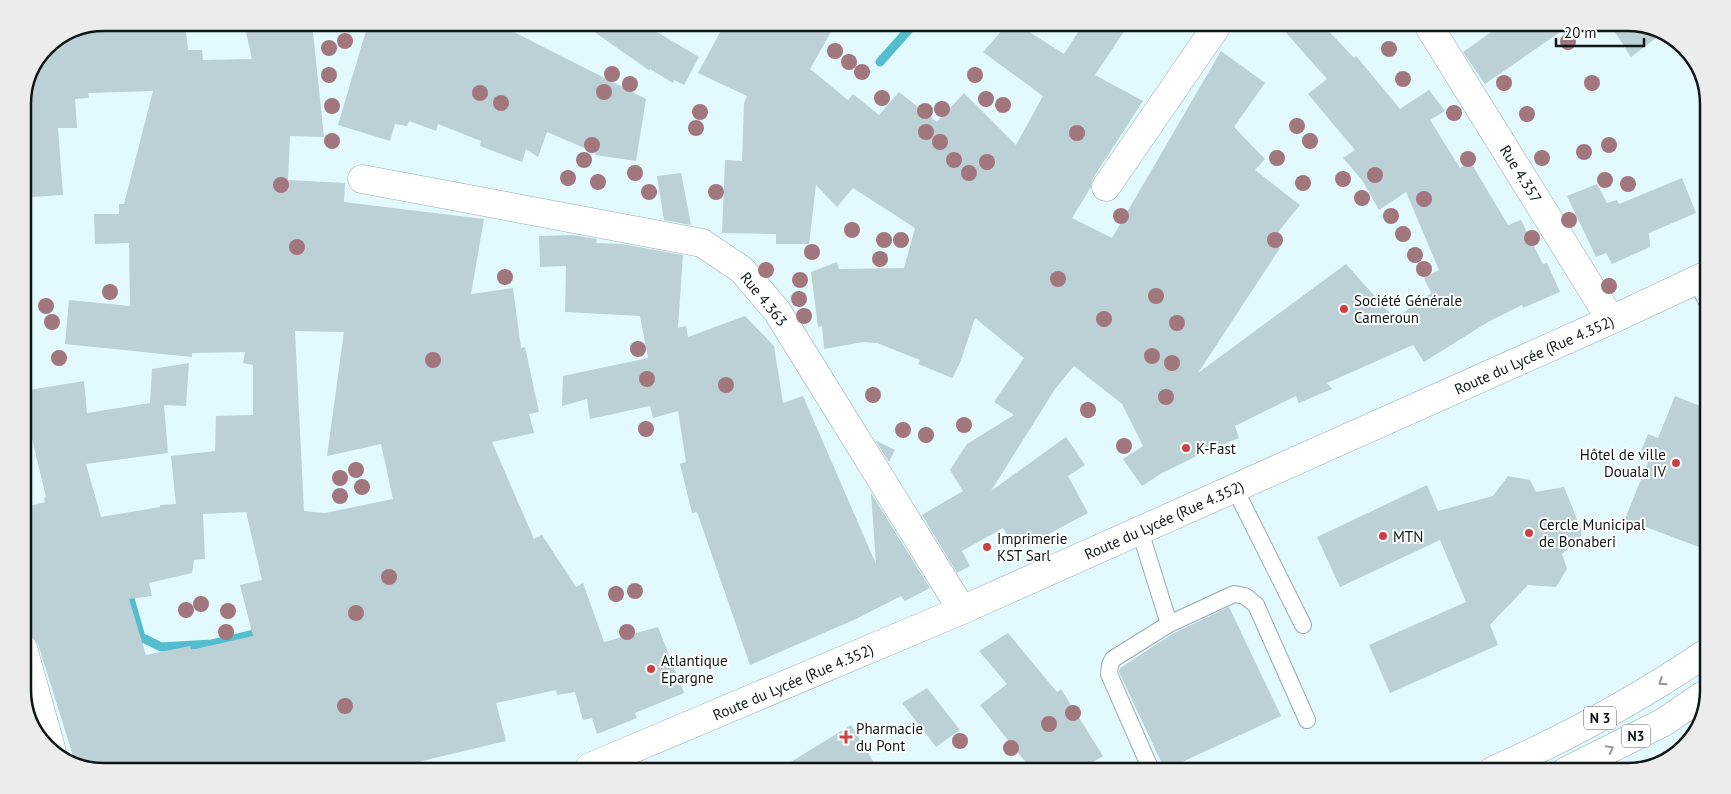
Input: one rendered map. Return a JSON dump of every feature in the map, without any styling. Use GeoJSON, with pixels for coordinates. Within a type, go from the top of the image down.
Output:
{"type":"FeatureCollection","features":[{"type":"Feature","properties":{"kind":"main road"},"geometry":{"type":"LineString","coordinates":[[1106,186],[1213,31]]}},
{"type":"Feature","properties":{"kind":"main road","name":"Rue 4.357"},"geometry":{"type":"LineString","coordinates":[[1432,31],[1611,320]]}},
{"type":"Feature","properties":{"kind":"main road","name":"Rue 4.363"},"geometry":{"type":"LineString","coordinates":[[362,179],[702,244],[742,270],[777,311],[962,610]]}},
{"type":"Feature","properties":{"kind":"main road","name":"Route du Lycée (Rue 4.352)"},"geometry":{"type":"LineString","coordinates":[[599,763],[962,610],[1611,320],[1700,286]]}},
{"type":"Feature","properties":{"kind":"main road","name":"N 3"},"geometry":{"type":"LineString","coordinates":[[1510,763],[1647,693],[1700,657]]}},
{"type":"Feature","properties":{"kind":"main road"},"geometry":{"type":"LineString","coordinates":[[31,676],[49,738]]}},
{"type":"Feature","properties":{"kind":"main road","name":"N3"},"geometry":{"type":"LineString","coordinates":[[1582,763],[1664,722],[1699,698]]}},
{"type":"Feature","properties":{"kind":"lane"},"geometry":{"type":"LineString","coordinates":[[1234,489],[1303,625]]}},
{"type":"Feature","properties":{"kind":"lane"},"geometry":{"type":"LineString","coordinates":[[1140,531],[1169,624]]}},
{"type":"Feature","properties":{"kind":"lane"},"geometry":{"type":"LineString","coordinates":[[1148,763],[1110,674],[1110,665],[1113,659],[1169,624],[1234,594],[1246,596],[1256,604],[1306,720]]}},
{"type":"Feature","properties":{"kind":"building"},"geometry":{"type":"Polygon","coordinates":[[[104,31],[186,31],[188,50],[202,50],[203,60],[252,59],[246,31],[313,31],[324,137],[290,136],[288,180],[345,183],[344,202],[484,219],[471,294],[513,288],[521,348],[525,347],[539,412],[529,414],[534,433],[492,442],[534,539],[542,535],[576,587],[583,583],[604,642],[658,627],[684,693],[635,713],[637,718],[597,734],[592,718],[583,720],[575,692],[557,695],[556,690],[496,703],[506,741],[414,763],[104,763],[73,756],[38,644],[31,635],[31,506],[45,502],[44,498],[46,497],[31,434],[31,390],[84,381],[87,413],[150,403],[152,369],[189,363],[186,406],[164,405],[168,453],[86,464],[101,517],[160,507],[160,505],[176,504],[171,456],[215,451],[216,416],[253,415],[253,365],[243,363],[245,352],[192,353],[192,357],[65,344],[69,300],[130,306],[129,243],[95,244],[94,214],[119,214],[119,204],[124,204],[153,91],[88,93],[89,98],[75,99],[77,128],[58,128],[63,195],[32,197],[31,100],[34,85],[44,64],[64,44],[76,37],[104,31]],[[295,331],[304,511],[325,513],[393,499],[381,444],[327,456],[344,332],[295,331]],[[246,512],[203,514],[205,559],[194,560],[192,573],[149,583],[152,596],[129,599],[146,655],[190,646],[191,650],[253,636],[240,585],[262,580],[246,512]]]}},
{"type":"Feature","properties":{"kind":"building"},"geometry":{"type":"Polygon","coordinates":[[[366,31],[512,31],[646,99],[636,161],[595,155],[596,153],[547,132],[538,157],[526,149],[522,162],[480,146],[481,141],[438,124],[436,131],[409,121],[407,126],[395,124],[390,141],[338,125],[366,31]]]}},
{"type":"Feature","properties":{"kind":"building"},"geometry":{"type":"Polygon","coordinates":[[[593,31],[655,31],[699,57],[684,85],[674,80],[673,83],[650,69],[650,71],[593,31]]]}},
{"type":"Feature","properties":{"kind":"building"},"geometry":{"type":"Polygon","coordinates":[[[721,31],[832,31],[810,69],[848,100],[853,94],[879,115],[899,92],[937,122],[964,93],[1016,145],[1043,96],[983,52],[1002,31],[1028,31],[1064,54],[1079,31],[1124,31],[1095,75],[1143,101],[1093,178],[1091,187],[1072,218],[1112,238],[1221,51],[1265,83],[1234,127],[1265,159],[1255,170],[1300,205],[1270,242],[1280,248],[1198,373],[1346,264],[1395,319],[1431,293],[1424,278],[1439,270],[1406,192],[1379,210],[1362,180],[1343,158],[1355,150],[1308,94],[1327,79],[1285,31],[1329,31],[1354,58],[1356,56],[1400,109],[1429,90],[1445,111],[1430,120],[1460,168],[1470,161],[1508,225],[1521,220],[1543,264],[1547,263],[1560,292],[1523,308],[1522,305],[1488,322],[1424,362],[1413,345],[1327,383],[1332,389],[1299,403],[1296,396],[1235,426],[1239,438],[1211,449],[1162,473],[1142,486],[1123,459],[1143,446],[1122,404],[1074,366],[1055,389],[991,491],[1066,437],[1085,465],[1068,476],[1088,513],[1032,543],[1028,537],[1013,545],[1003,528],[962,551],[970,566],[957,573],[922,515],[963,491],[950,470],[967,444],[1014,415],[994,402],[1024,358],[975,318],[960,363],[952,378],[918,364],[920,360],[877,343],[863,342],[824,349],[822,326],[818,327],[811,272],[837,262],[839,269],[904,268],[915,228],[853,188],[837,207],[816,185],[809,244],[776,244],[776,234],[722,233],[725,160],[742,161],[744,103],[747,96],[698,73],[721,31]]]}},
{"type":"Feature","properties":{"kind":"building"},"geometry":{"type":"Polygon","coordinates":[[[1493,31],[1562,31],[1485,84],[1463,52],[1493,31]]]}},
{"type":"Feature","properties":{"kind":"building"},"geometry":{"type":"Polygon","coordinates":[[[1614,31],[1641,33],[1657,38],[1631,57],[1614,31]]]}},
{"type":"Feature","properties":{"kind":"building"},"geometry":{"type":"Polygon","coordinates":[[[681,173],[691,225],[664,220],[657,176],[681,173]]]}},
{"type":"Feature","properties":{"kind":"building"},"geometry":{"type":"Polygon","coordinates":[[[1682,178],[1696,213],[1649,233],[1650,247],[1612,264],[1606,253],[1596,257],[1567,196],[1597,184],[1607,203],[1617,200],[1619,204],[1682,178]]]}},
{"type":"Feature","properties":{"kind":"building"},"geometry":{"type":"Polygon","coordinates":[[[572,235],[597,239],[596,243],[622,244],[683,255],[678,328],[686,326],[688,337],[745,316],[774,346],[783,403],[803,396],[876,564],[871,493],[930,588],[905,601],[901,596],[856,619],[750,665],[697,512],[692,513],[680,464],[686,462],[678,411],[653,418],[650,406],[590,419],[587,399],[562,406],[563,376],[648,358],[640,316],[565,312],[566,266],[540,267],[539,236],[572,235]]]}},
{"type":"Feature","properties":{"kind":"building","name":"Hôtel de ville Douala IV"},"geometry":{"type":"Polygon","coordinates":[[[1675,396],[1700,406],[1700,547],[1625,519],[1648,462],[1638,458],[1648,434],[1658,438],[1675,396]]]}},
{"type":"Feature","properties":{"kind":"building"},"geometry":{"type":"Polygon","coordinates":[[[875,440],[895,450],[889,462],[875,440]]]}},
{"type":"Feature","properties":{"kind":"building"},"geometry":{"type":"Polygon","coordinates":[[[1508,476],[1530,480],[1536,492],[1564,487],[1581,529],[1581,536],[1562,554],[1567,569],[1556,587],[1528,585],[1490,625],[1498,645],[1390,693],[1369,645],[1466,602],[1440,540],[1340,587],[1317,537],[1427,485],[1438,511],[1493,496],[1508,476]]]}},
{"type":"Feature","properties":{"kind":"building"},"geometry":{"type":"Polygon","coordinates":[[[1229,607],[1281,716],[1180,763],[1162,763],[1119,672],[1120,668],[1174,633],[1229,607]]]}},
{"type":"Feature","properties":{"kind":"building"},"geometry":{"type":"Polygon","coordinates":[[[1008,633],[1057,692],[1061,689],[1103,756],[1091,763],[1026,763],[980,705],[1007,684],[979,651],[1008,633]]]}},
{"type":"Feature","properties":{"kind":"building"},"geometry":{"type":"Polygon","coordinates":[[[927,688],[960,730],[936,747],[902,703],[927,688]]]}},
{"type":"Feature","properties":{"kind":"building"},"geometry":{"type":"Polygon","coordinates":[[[851,725],[874,763],[789,763],[851,725]]]}},
{"type":"Feature","properties":{"kind":"waterway"},"geometry":{"type":"LineString","coordinates":[[880,62],[908,31]]}},
{"type":"Feature","properties":{"kind":"waterway"},"geometry":{"type":"LineString","coordinates":[[129,595],[141,637],[161,647],[212,644],[263,632]]}},
{"type":"Feature","properties":{"kind":"place","name":"Société Générale Cameroun"},"geometry":{"type":"Point","coordinates":[1344,309]}},
{"type":"Feature","properties":{"kind":"place","name":"K-Fast"},"geometry":{"type":"Point","coordinates":[1186,448]}},
{"type":"Feature","properties":{"kind":"place","name":"Hôtel de ville Douala IV"},"geometry":{"type":"Point","coordinates":[1676,463]}},
{"type":"Feature","properties":{"kind":"place","name":"Cercle Municipal de Bonaberi"},"geometry":{"type":"Point","coordinates":[1529,533]}},
{"type":"Feature","properties":{"kind":"place","name":"MTN"},"geometry":{"type":"Point","coordinates":[1383,536]}},
{"type":"Feature","properties":{"kind":"place","name":"Imprimerie KST Sarl"},"geometry":{"type":"Point","coordinates":[987,547]}},
{"type":"Feature","properties":{"kind":"place","name":"Atlantique Epargne"},"geometry":{"type":"Point","coordinates":[651,669]}},
{"type":"Feature","properties":{"kind":"place","name":"Pharmacie du Pont"},"geometry":{"type":"Point","coordinates":[846,737]}}]}
